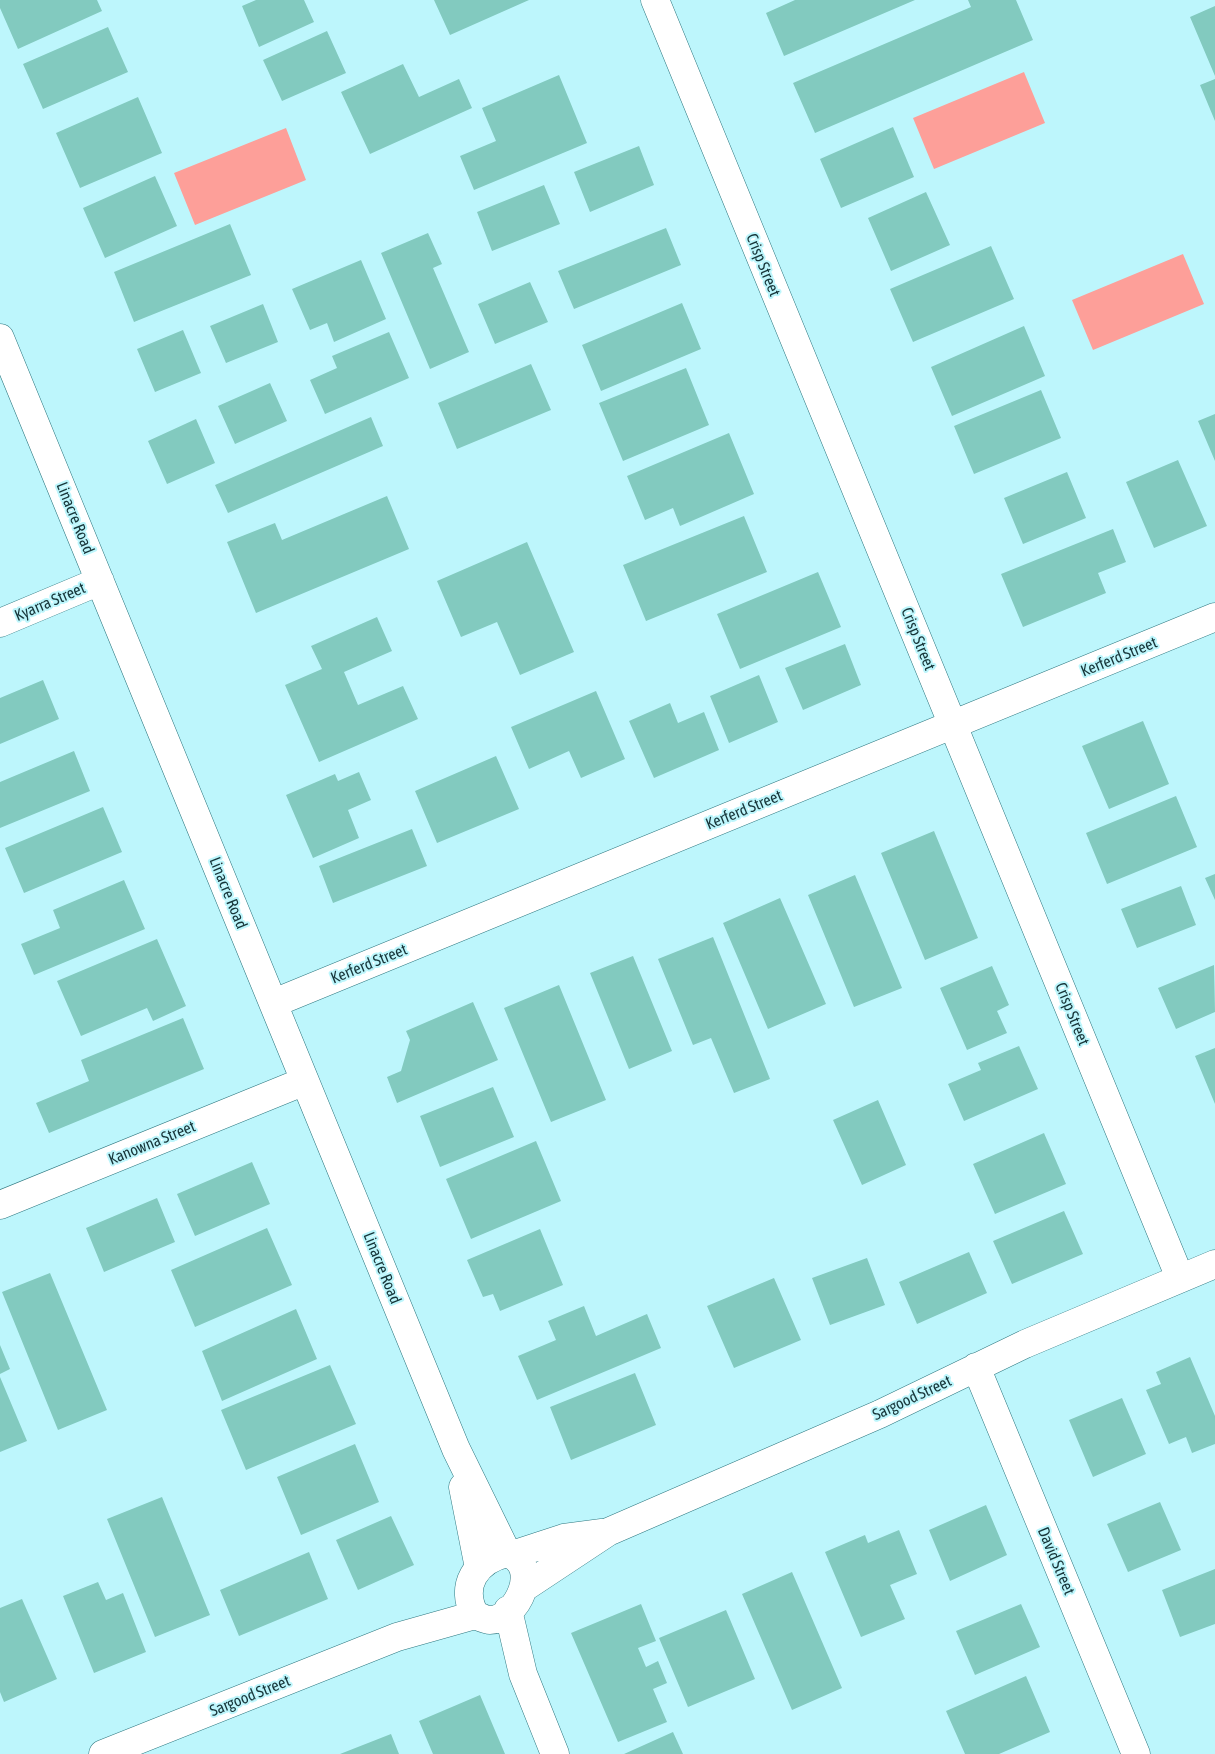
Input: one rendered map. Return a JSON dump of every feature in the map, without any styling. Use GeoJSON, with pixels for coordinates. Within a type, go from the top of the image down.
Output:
{"type":"FeatureCollection","features":[{"type":"Feature","properties":{"kind":"street","name":"Crisp Street"},"geometry":{"type":"LineString","coordinates":[[654,0],[1180,1278]]}},
{"type":"Feature","properties":{"kind":"street","name":"Linacre Road"},"geometry":{"type":"LineString","coordinates":[[0,338],[456,1449],[510,1554],[524,1569],[525,1587]]}},
{"type":"Feature","properties":{"kind":"street","name":"Kyarra Street"},"geometry":{"type":"LineString","coordinates":[[0,623],[100,581]]}},
{"type":"Feature","properties":{"kind":"street","name":"Kerferd Street"},"geometry":{"type":"LineString","coordinates":[[274,1003],[1215,617]]}},
{"type":"Feature","properties":{"kind":"street","name":"Kanowna Street"},"geometry":{"type":"LineString","coordinates":[[0,1205],[305,1081]]}},
{"type":"Feature","properties":{"kind":"street","name":"Sargood Street"},"geometry":{"type":"LineString","coordinates":[[525,1587],[608,1532],[880,1414],[1025,1344],[1215,1264]]}},
{"type":"Feature","properties":{"kind":"street","name":"David Street"},"geometry":{"type":"LineString","coordinates":[[976,1367],[1136,1754]]}},
{"type":"Feature","properties":{"kind":"street","name":"Linacre Road"},"geometry":{"type":"LineString","coordinates":[[456,1449],[484,1601],[523,1674],[555,1754]]}},
{"type":"Feature","properties":{"kind":"street","name":"Sargood Street"},"geometry":{"type":"LineString","coordinates":[[103,1754],[484,1601],[490,1559],[564,1538],[608,1532]]}},
{"type":"Feature","properties":{"kind":"street"},"geometry":{"type":"LineString","coordinates":[[484,1601],[525,1587]]}},
{"type":"Feature","properties":{"kind":"shaded area"},"geometry":{"type":"Polygon","coordinates":[[[1024,72],[1045,123],[934,169],[913,118],[1024,72]]]}},
{"type":"Feature","properties":{"kind":"shaded area"},"geometry":{"type":"Polygon","coordinates":[[[286,128],[306,180],[195,225],[174,173],[286,128]]]}},
{"type":"Feature","properties":{"kind":"shaded area"},"geometry":{"type":"Polygon","coordinates":[[[1183,254],[1204,304],[1093,350],[1072,300],[1183,254]]]}},
{"type":"Feature","properties":{"kind":"building"},"geometry":{"type":"Polygon","coordinates":[[[0,0],[97,0],[102,11],[18,49],[0,8],[0,0]]]}},
{"type":"Feature","properties":{"kind":"building"},"geometry":{"type":"Polygon","coordinates":[[[256,0],[304,0],[314,22],[259,47],[242,6],[256,0]]]}},
{"type":"Feature","properties":{"kind":"building"},"geometry":{"type":"Polygon","coordinates":[[[434,0],[529,0],[450,35],[434,0]]]}},
{"type":"Feature","properties":{"kind":"building"},"geometry":{"type":"Polygon","coordinates":[[[795,0],[915,0],[784,56],[766,13],[795,0]]]}},
{"type":"Feature","properties":{"kind":"building"},"geometry":{"type":"Polygon","coordinates":[[[968,0],[1016,0],[1033,40],[815,133],[793,83],[971,7],[968,0]]]}},
{"type":"Feature","properties":{"kind":"building"},"geometry":{"type":"Polygon","coordinates":[[[1215,6],[1215,76],[1190,17],[1215,6]]]}},
{"type":"Feature","properties":{"kind":"building"},"geometry":{"type":"Polygon","coordinates":[[[108,27],[128,72],[43,109],[23,64],[108,27]]]}},
{"type":"Feature","properties":{"kind":"building"},"geometry":{"type":"Polygon","coordinates":[[[327,31],[346,73],[282,101],[263,60],[327,31]]]}},
{"type":"Feature","properties":{"kind":"building"},"geometry":{"type":"Polygon","coordinates":[[[403,64],[419,97],[459,79],[472,108],[370,154],[341,92],[403,64]]]}},
{"type":"Feature","properties":{"kind":"building"},"geometry":{"type":"Polygon","coordinates":[[[559,75],[587,143],[474,190],[460,156],[496,141],[482,108],[559,75]]]}},
{"type":"Feature","properties":{"kind":"building"},"geometry":{"type":"Polygon","coordinates":[[[1215,79],[1215,121],[1200,85],[1215,79]]]}},
{"type":"Feature","properties":{"kind":"building"},"geometry":{"type":"Polygon","coordinates":[[[138,97],[162,153],[80,188],[56,133],[138,97]]]}},
{"type":"Feature","properties":{"kind":"building"},"geometry":{"type":"Polygon","coordinates":[[[893,127],[914,177],[841,208],[820,159],[893,127]]]}},
{"type":"Feature","properties":{"kind":"building"},"geometry":{"type":"Polygon","coordinates":[[[639,146],[654,185],[590,212],[574,172],[639,146]]]}},
{"type":"Feature","properties":{"kind":"building"},"geometry":{"type":"Polygon","coordinates":[[[155,176],[177,226],[105,258],[83,208],[155,176]]]}},
{"type":"Feature","properties":{"kind":"building"},"geometry":{"type":"Polygon","coordinates":[[[544,185],[560,224],[492,251],[477,212],[544,185]]]}},
{"type":"Feature","properties":{"kind":"building"},"geometry":{"type":"Polygon","coordinates":[[[926,192],[950,245],[891,271],[868,218],[926,192]]]}},
{"type":"Feature","properties":{"kind":"building"},"geometry":{"type":"Polygon","coordinates":[[[230,224],[251,275],[134,322],[114,272],[230,224]]]}},
{"type":"Feature","properties":{"kind":"building"},"geometry":{"type":"Polygon","coordinates":[[[666,228],[681,265],[574,309],[558,271],[666,228]]]}},
{"type":"Feature","properties":{"kind":"building"},"geometry":{"type":"Polygon","coordinates":[[[428,233],[442,264],[433,268],[469,352],[430,369],[381,253],[428,233]]]}},
{"type":"Feature","properties":{"kind":"building"},"geometry":{"type":"Polygon","coordinates":[[[991,246],[1014,299],[913,342],[890,289],[991,246]]]}},
{"type":"Feature","properties":{"kind":"building"},"geometry":{"type":"Polygon","coordinates":[[[361,260],[386,319],[334,342],[327,323],[310,330],[292,289],[361,260]]]}},
{"type":"Feature","properties":{"kind":"building"},"geometry":{"type":"Polygon","coordinates":[[[530,282],[548,322],[495,344],[478,304],[530,282]]]}},
{"type":"Feature","properties":{"kind":"building"},"geometry":{"type":"Polygon","coordinates":[[[682,303],[701,349],[601,391],[582,345],[682,303]]]}},
{"type":"Feature","properties":{"kind":"building"},"geometry":{"type":"Polygon","coordinates":[[[263,304],[278,342],[226,363],[210,326],[263,304]]]}},
{"type":"Feature","properties":{"kind":"building"},"geometry":{"type":"Polygon","coordinates":[[[1024,326],[1045,376],[952,416],[931,367],[1024,326]]]}},
{"type":"Feature","properties":{"kind":"building"},"geometry":{"type":"Polygon","coordinates":[[[183,330],[201,373],[155,392],[137,349],[183,330]]]}},
{"type":"Feature","properties":{"kind":"building"},"geometry":{"type":"Polygon","coordinates":[[[389,332],[409,378],[325,414],[310,380],[337,368],[332,356],[389,332]]]}},
{"type":"Feature","properties":{"kind":"building"},"geometry":{"type":"Polygon","coordinates":[[[531,364],[551,410],[457,449],[438,403],[531,364]]]}},
{"type":"Feature","properties":{"kind":"building"},"geometry":{"type":"Polygon","coordinates":[[[686,368],[709,425],[623,461],[599,403],[686,368]]]}},
{"type":"Feature","properties":{"kind":"building"},"geometry":{"type":"Polygon","coordinates":[[[270,383],[287,421],[235,444],[218,406],[270,383]]]}},
{"type":"Feature","properties":{"kind":"building"},"geometry":{"type":"Polygon","coordinates":[[[1041,390],[1061,438],[974,474],[954,426],[1041,390]]]}},
{"type":"Feature","properties":{"kind":"building"},"geometry":{"type":"Polygon","coordinates":[[[1215,414],[1215,461],[1198,421],[1215,414]]]}},
{"type":"Feature","properties":{"kind":"building"},"geometry":{"type":"Polygon","coordinates":[[[371,417],[383,446],[228,513],[215,485],[371,417]]]}},
{"type":"Feature","properties":{"kind":"building"},"geometry":{"type":"Polygon","coordinates":[[[196,419],[215,463],[167,484],[148,441],[196,419]]]}},
{"type":"Feature","properties":{"kind":"building"},"geometry":{"type":"Polygon","coordinates":[[[729,433],[754,494],[680,526],[673,508],[645,520],[627,476],[729,433]]]}},
{"type":"Feature","properties":{"kind":"building"},"geometry":{"type":"Polygon","coordinates":[[[1178,460],[1207,526],[1154,548],[1126,482],[1178,460]]]}},
{"type":"Feature","properties":{"kind":"building"},"geometry":{"type":"Polygon","coordinates":[[[1067,472],[1086,518],[1023,544],[1004,498],[1067,472]]]}},
{"type":"Feature","properties":{"kind":"building"},"geometry":{"type":"Polygon","coordinates":[[[387,496],[409,549],[256,613],[227,542],[275,523],[282,540],[387,496]]]}},
{"type":"Feature","properties":{"kind":"building"},"geometry":{"type":"Polygon","coordinates":[[[744,516],[767,572],[646,621],[623,565],[744,516]]]}},
{"type":"Feature","properties":{"kind":"building"},"geometry":{"type":"Polygon","coordinates":[[[1113,529],[1126,562],[1098,573],[1106,593],[1023,627],[1001,574],[1113,529]]]}},
{"type":"Feature","properties":{"kind":"building"},"geometry":{"type":"Polygon","coordinates":[[[527,542],[574,652],[520,675],[497,622],[461,637],[437,581],[527,542]]]}},
{"type":"Feature","properties":{"kind":"building"},"geometry":{"type":"Polygon","coordinates":[[[818,572],[841,627],[740,669],[717,614],[818,572]]]}},
{"type":"Feature","properties":{"kind":"building"},"geometry":{"type":"Polygon","coordinates":[[[377,617],[392,651],[344,672],[358,705],[403,686],[418,719],[319,762],[285,685],[322,669],[311,646],[377,617]]]}},
{"type":"Feature","properties":{"kind":"building"},"geometry":{"type":"Polygon","coordinates":[[[845,644],[861,685],[803,710],[785,668],[845,644]]]}},
{"type":"Feature","properties":{"kind":"building"},"geometry":{"type":"Polygon","coordinates":[[[759,675],[778,722],[729,743],[710,696],[759,675]]]}},
{"type":"Feature","properties":{"kind":"building"},"geometry":{"type":"Polygon","coordinates":[[[43,680],[59,719],[0,744],[0,698],[43,680]]]}},
{"type":"Feature","properties":{"kind":"building"},"geometry":{"type":"Polygon","coordinates":[[[596,691],[625,759],[581,778],[569,751],[529,769],[511,727],[596,691]]]}},
{"type":"Feature","properties":{"kind":"building"},"geometry":{"type":"Polygon","coordinates":[[[670,703],[678,723],[704,712],[719,750],[654,778],[629,721],[670,703]]]}},
{"type":"Feature","properties":{"kind":"building"},"geometry":{"type":"Polygon","coordinates":[[[1143,721],[1169,784],[1109,809],[1082,746],[1143,721]]]}},
{"type":"Feature","properties":{"kind":"building"},"geometry":{"type":"Polygon","coordinates":[[[74,751],[90,791],[0,828],[0,782],[74,751]]]}},
{"type":"Feature","properties":{"kind":"building"},"geometry":{"type":"Polygon","coordinates":[[[496,756],[519,809],[437,843],[415,791],[496,756]]]}},
{"type":"Feature","properties":{"kind":"building"},"geometry":{"type":"Polygon","coordinates":[[[359,772],[371,800],[348,810],[359,838],[313,858],[286,795],[335,774],[338,781],[359,772]]]}},
{"type":"Feature","properties":{"kind":"building"},"geometry":{"type":"Polygon","coordinates":[[[1176,796],[1197,847],[1107,884],[1086,833],[1176,796]]]}},
{"type":"Feature","properties":{"kind":"building"},"geometry":{"type":"Polygon","coordinates":[[[103,807],[122,852],[24,893],[5,848],[103,807]]]}},
{"type":"Feature","properties":{"kind":"building"},"geometry":{"type":"Polygon","coordinates":[[[412,829],[427,866],[333,903],[319,866],[412,829]]]}},
{"type":"Feature","properties":{"kind":"building"},"geometry":{"type":"Polygon","coordinates":[[[934,831],[978,938],[925,960],[881,853],[934,831]]]}},
{"type":"Feature","properties":{"kind":"building"},"geometry":{"type":"Polygon","coordinates":[[[1215,874],[1215,900],[1205,878],[1215,874]]]}},
{"type":"Feature","properties":{"kind":"building"},"geometry":{"type":"Polygon","coordinates":[[[855,875],[902,988],[854,1007],[808,895],[855,875]]]}},
{"type":"Feature","properties":{"kind":"building"},"geometry":{"type":"Polygon","coordinates":[[[124,880],[145,929],[34,975],[21,944],[60,928],[53,910],[124,880]]]}},
{"type":"Feature","properties":{"kind":"building"},"geometry":{"type":"Polygon","coordinates":[[[1181,886],[1196,925],[1137,948],[1121,909],[1181,886]]]}},
{"type":"Feature","properties":{"kind":"building"},"geometry":{"type":"Polygon","coordinates":[[[780,898],[826,1004],[768,1029],[723,923],[780,898]]]}},
{"type":"Feature","properties":{"kind":"building"},"geometry":{"type":"Polygon","coordinates":[[[713,937],[770,1079],[734,1093],[711,1038],[693,1045],[658,959],[713,937]]]}},
{"type":"Feature","properties":{"kind":"building"},"geometry":{"type":"Polygon","coordinates":[[[157,939],[186,1006],[153,1021],[147,1008],[81,1036],[57,981],[157,939]]]}},
{"type":"Feature","properties":{"kind":"building"},"geometry":{"type":"Polygon","coordinates":[[[633,956],[672,1051],[629,1069],[590,973],[633,956]]]}},
{"type":"Feature","properties":{"kind":"building"},"geometry":{"type":"Polygon","coordinates":[[[1214,965],[1215,1012],[1176,1029],[1158,988],[1214,965]]]}},
{"type":"Feature","properties":{"kind":"building"},"geometry":{"type":"Polygon","coordinates":[[[992,966],[1009,1005],[997,1011],[1007,1033],[967,1050],[940,988],[992,966]]]}},
{"type":"Feature","properties":{"kind":"building"},"geometry":{"type":"Polygon","coordinates":[[[559,985],[606,1100],[551,1122],[504,1008],[559,985]]]}},
{"type":"Feature","properties":{"kind":"building"},"geometry":{"type":"Polygon","coordinates":[[[473,1002],[498,1060],[397,1103],[387,1077],[401,1071],[410,1040],[406,1031],[473,1002]]]}},
{"type":"Feature","properties":{"kind":"building"},"geometry":{"type":"Polygon","coordinates":[[[183,1018],[204,1069],[49,1133],[36,1103],[89,1081],[81,1060],[183,1018]]]}},
{"type":"Feature","properties":{"kind":"building"},"geometry":{"type":"Polygon","coordinates":[[[1019,1046],[1038,1089],[964,1121],[948,1084],[981,1070],[978,1063],[1019,1046]]]}},
{"type":"Feature","properties":{"kind":"building"},"geometry":{"type":"Polygon","coordinates":[[[1215,1048],[1215,1104],[1195,1056],[1215,1048]]]}},
{"type":"Feature","properties":{"kind":"building"},"geometry":{"type":"Polygon","coordinates":[[[493,1087],[514,1137],[440,1167],[420,1116],[493,1087]]]}},
{"type":"Feature","properties":{"kind":"building"},"geometry":{"type":"Polygon","coordinates":[[[878,1100],[906,1165],[862,1185],[833,1120],[878,1100]]]}},
{"type":"Feature","properties":{"kind":"building"},"geometry":{"type":"Polygon","coordinates":[[[1044,1133],[1066,1184],[995,1214],[973,1164],[1044,1133]]]}},
{"type":"Feature","properties":{"kind":"building"},"geometry":{"type":"Polygon","coordinates":[[[536,1141],[561,1201],[471,1239],[446,1179],[536,1141]]]}},
{"type":"Feature","properties":{"kind":"building"},"geometry":{"type":"Polygon","coordinates":[[[252,1162],[270,1204],[195,1236],[177,1194],[252,1162]]]}},
{"type":"Feature","properties":{"kind":"building"},"geometry":{"type":"Polygon","coordinates":[[[157,1198],[175,1242],[104,1272],[86,1228],[157,1198]]]}},
{"type":"Feature","properties":{"kind":"building"},"geometry":{"type":"Polygon","coordinates":[[[1064,1211],[1083,1254],[1012,1284],[993,1241],[1064,1211]]]}},
{"type":"Feature","properties":{"kind":"building"},"geometry":{"type":"Polygon","coordinates":[[[267,1228],[292,1285],[195,1327],[171,1270],[267,1228]]]}},
{"type":"Feature","properties":{"kind":"building"},"geometry":{"type":"Polygon","coordinates":[[[540,1229],[563,1285],[500,1311],[493,1294],[483,1297],[467,1260],[540,1229]]]}},
{"type":"Feature","properties":{"kind":"building"},"geometry":{"type":"Polygon","coordinates":[[[969,1252],[987,1293],[917,1324],[899,1282],[969,1252]]]}},
{"type":"Feature","properties":{"kind":"building"},"geometry":{"type":"Polygon","coordinates":[[[867,1258],[885,1305],[830,1325],[812,1278],[867,1258]]]}},
{"type":"Feature","properties":{"kind":"building"},"geometry":{"type":"Polygon","coordinates":[[[50,1273],[107,1410],[58,1430],[2,1292],[50,1273]]]}},
{"type":"Feature","properties":{"kind":"building"},"geometry":{"type":"Polygon","coordinates":[[[774,1278],[801,1340],[734,1368],[707,1306],[774,1278]]]}},
{"type":"Feature","properties":{"kind":"building"},"geometry":{"type":"Polygon","coordinates":[[[584,1306],[596,1336],[647,1314],[661,1348],[537,1400],[518,1356],[556,1340],[548,1321],[584,1306]]]}},
{"type":"Feature","properties":{"kind":"building"},"geometry":{"type":"Polygon","coordinates":[[[296,1309],[317,1359],[222,1401],[202,1351],[296,1309]]]}},
{"type":"Feature","properties":{"kind":"building"},"geometry":{"type":"Polygon","coordinates":[[[0,1345],[10,1369],[0,1374],[0,1345]]]}},
{"type":"Feature","properties":{"kind":"building"},"geometry":{"type":"Polygon","coordinates":[[[1190,1357],[1215,1416],[1215,1444],[1192,1453],[1186,1437],[1169,1444],[1146,1390],[1161,1384],[1156,1372],[1190,1357]]]}},
{"type":"Feature","properties":{"kind":"building"},"geometry":{"type":"Polygon","coordinates":[[[330,1365],[356,1424],[246,1470],[221,1410],[330,1365]]]}},
{"type":"Feature","properties":{"kind":"building"},"geometry":{"type":"Polygon","coordinates":[[[635,1373],[656,1425],[571,1460],[550,1407],[635,1373]]]}},
{"type":"Feature","properties":{"kind":"building"},"geometry":{"type":"Polygon","coordinates":[[[0,1377],[27,1441],[0,1452],[0,1377]]]}},
{"type":"Feature","properties":{"kind":"building"},"geometry":{"type":"Polygon","coordinates":[[[1122,1398],[1146,1454],[1093,1477],[1069,1420],[1122,1398]]]}},
{"type":"Feature","properties":{"kind":"building"},"geometry":{"type":"Polygon","coordinates":[[[355,1444],[379,1502],[301,1535],[277,1477],[355,1444]]]}},
{"type":"Feature","properties":{"kind":"building"},"geometry":{"type":"Polygon","coordinates":[[[162,1497],[210,1615],[155,1637],[107,1519],[162,1497]]]}},
{"type":"Feature","properties":{"kind":"building"},"geometry":{"type":"Polygon","coordinates":[[[1160,1502],[1181,1550],[1128,1572],[1107,1524],[1160,1502]]]}},
{"type":"Feature","properties":{"kind":"building"},"geometry":{"type":"Polygon","coordinates":[[[986,1505],[1007,1555],[950,1581],[929,1530],[986,1505]]]}},
{"type":"Feature","properties":{"kind":"building"},"geometry":{"type":"Polygon","coordinates":[[[391,1516],[414,1565],[358,1590],[336,1540],[391,1516]]]}},
{"type":"Feature","properties":{"kind":"building"},"geometry":{"type":"Polygon","coordinates":[[[899,1530],[917,1574],[890,1585],[905,1619],[861,1637],[825,1552],[865,1535],[868,1543],[899,1530]]]}},
{"type":"Feature","properties":{"kind":"building"},"geometry":{"type":"Polygon","coordinates":[[[309,1552],[328,1599],[239,1636],[220,1590],[309,1552]]]}},
{"type":"Feature","properties":{"kind":"building"},"geometry":{"type":"Polygon","coordinates":[[[1215,1569],[1215,1624],[1180,1637],[1162,1590],[1215,1569]]]}},
{"type":"Feature","properties":{"kind":"building"},"geometry":{"type":"Polygon","coordinates":[[[792,1572],[842,1688],[792,1710],[742,1594],[792,1572]]]}},
{"type":"Feature","properties":{"kind":"building"},"geometry":{"type":"Polygon","coordinates":[[[98,1582],[106,1600],[123,1593],[146,1652],[94,1673],[63,1596],[98,1582]]]}},
{"type":"Feature","properties":{"kind":"building"},"geometry":{"type":"Polygon","coordinates":[[[22,1599],[57,1679],[4,1702],[0,1692],[0,1608],[22,1599]]]}},
{"type":"Feature","properties":{"kind":"building"},"geometry":{"type":"Polygon","coordinates":[[[641,1604],[656,1641],[638,1648],[646,1667],[658,1661],[667,1683],[653,1689],[667,1722],[618,1742],[571,1633],[641,1604]]]}},
{"type":"Feature","properties":{"kind":"building"},"geometry":{"type":"Polygon","coordinates":[[[1021,1604],[1040,1647],[975,1675],[956,1631],[1021,1604]]]}},
{"type":"Feature","properties":{"kind":"building"},"geometry":{"type":"Polygon","coordinates":[[[726,1610],[755,1679],[688,1707],[659,1638],[726,1610]]]}},
{"type":"Feature","properties":{"kind":"building"},"geometry":{"type":"Polygon","coordinates":[[[1026,1676],[1050,1732],[999,1754],[965,1754],[946,1711],[1026,1676]]]}},
{"type":"Feature","properties":{"kind":"building"},"geometry":{"type":"Polygon","coordinates":[[[480,1695],[505,1754],[433,1754],[419,1721],[480,1695]]]}},
{"type":"Feature","properties":{"kind":"building"},"geometry":{"type":"Polygon","coordinates":[[[673,1732],[683,1754],[624,1754],[673,1732]]]}},
{"type":"Feature","properties":{"kind":"building"},"geometry":{"type":"Polygon","coordinates":[[[391,1734],[399,1754],[340,1754],[391,1734]]]}}]}
